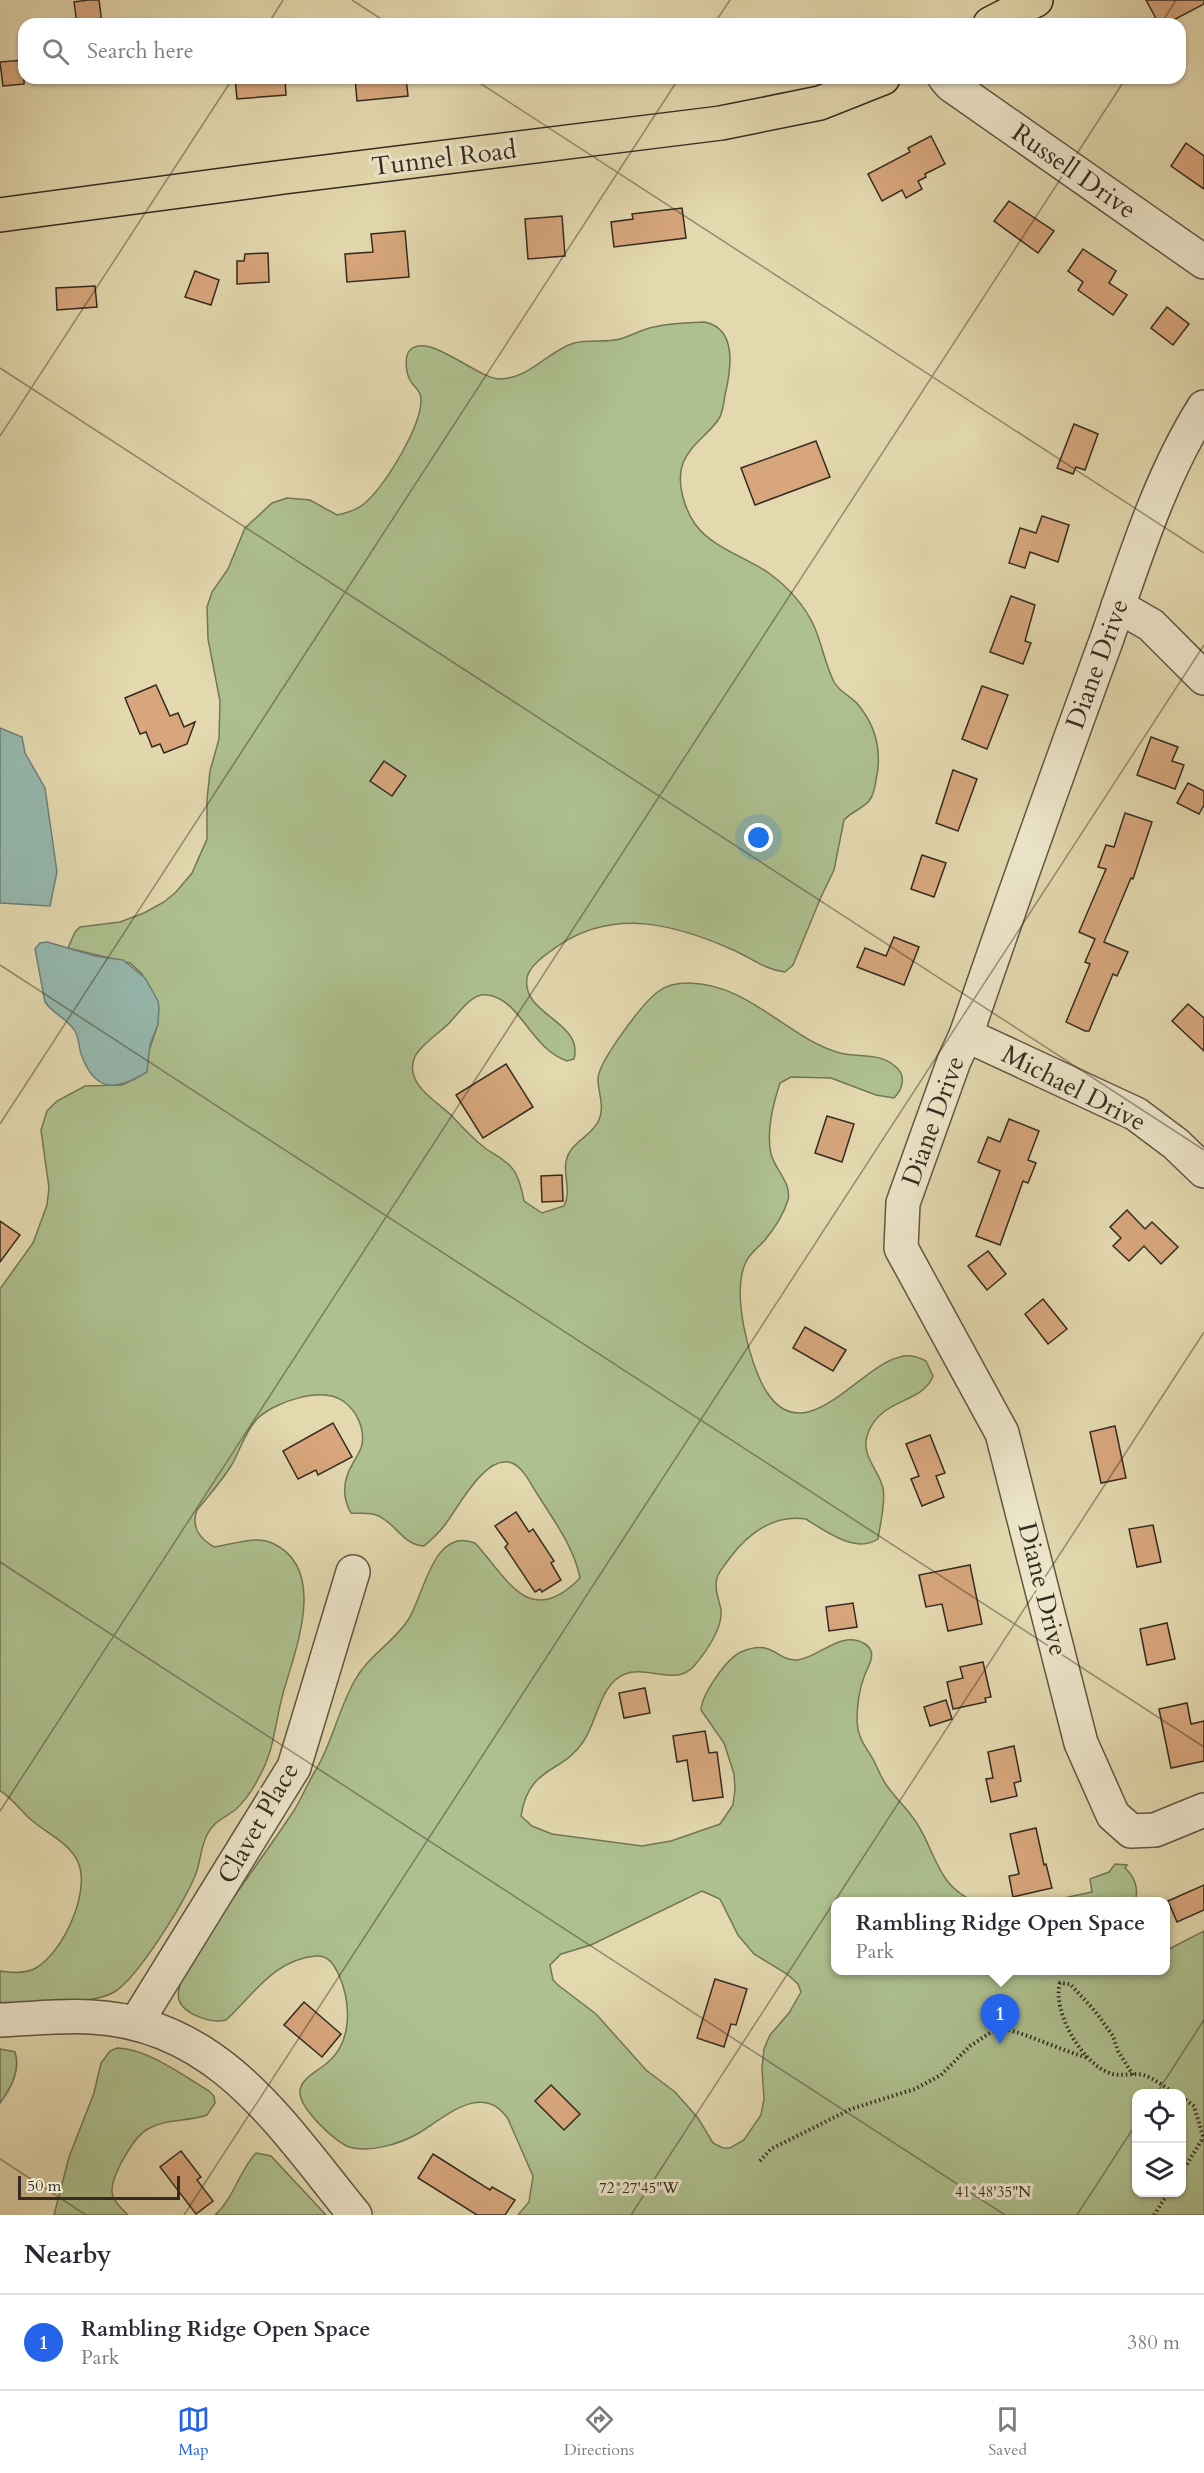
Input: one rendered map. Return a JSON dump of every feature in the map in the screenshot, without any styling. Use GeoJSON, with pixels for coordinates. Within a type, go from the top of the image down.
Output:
{"type":"FeatureCollection","features":[{"type":"Feature","properties":{"kind":"main road"},"geometry":{"type":"LineString","coordinates":[[1002,18],[1036,0]]}},
{"type":"Feature","properties":{"kind":"main road","name":"Tunnel Road"},"geometry":{"type":"LineString","coordinates":[[0,215],[721,123],[820,103],[868,84]]}},
{"type":"Feature","properties":{"kind":"street","name":"Russell Drive"},"geometry":{"type":"LineString","coordinates":[[950,84],[1204,262]]}},
{"type":"Feature","properties":{"kind":"street","name":"Diane Drive"},"geometry":{"type":"LineString","coordinates":[[1204,407],[1187,434],[1152,516],[1032,843],[966,1035],[954,1061],[903,1203],[901,1248],[1002,1432],[1081,1743],[1113,1815],[1131,1831],[1155,1830],[1204,1810]]}},
{"type":"Feature","properties":{"kind":"street"},"geometry":{"type":"LineString","coordinates":[[1118,606],[1151,625],[1204,678]]}},
{"type":"Feature","properties":{"kind":"street","name":"Michael Drive"},"geometry":{"type":"LineString","coordinates":[[966,1035],[1136,1114],[1176,1144],[1204,1171]]}},
{"type":"Feature","properties":{"kind":"street","name":"Clavet Place"},"geometry":{"type":"LineString","coordinates":[[136,2023],[294,1767],[353,1572]]}},
{"type":"Feature","properties":{"kind":"street"},"geometry":{"type":"LineString","coordinates":[[0,2020],[92,2017],[136,2023],[163,2031],[190,2043],[229,2071],[273,2115],[356,2215]]}},
{"type":"Feature","properties":{"kind":"path"},"geometry":{"type":"LineString","coordinates":[[1088,2058],[1075,2042],[1058,2003],[1060,1983],[1070,1984],[1095,2011],[1113,2036],[1118,2051],[1133,2075]]}},
{"type":"Feature","properties":{"kind":"path"},"geometry":{"type":"LineString","coordinates":[[760,2161],[771,2149],[851,2109],[915,2089],[941,2075],[970,2046],[999,2027],[1028,2034],[1061,2050],[1088,2058],[1119,2077],[1144,2075],[1168,2089]]}},
{"type":"Feature","properties":{"kind":"path"},"geometry":{"type":"LineString","coordinates":[[1186,2100],[1194,2106],[1204,2139],[1186,2166]]}},
{"type":"Feature","properties":{"kind":"path"},"geometry":{"type":"LineString","coordinates":[[1154,2215],[1166,2197]]}},
{"type":"Feature","properties":{"kind":"green space"},"geometry":{"type":"Polygon","coordinates":[[[704,322],[715,326],[727,341],[730,362],[723,409],[720,417],[686,456],[683,463],[680,478],[685,502],[691,518],[702,533],[770,574],[806,611],[817,633],[834,682],[854,700],[871,724],[878,751],[875,788],[871,799],[844,820],[834,870],[793,965],[785,972],[764,966],[709,940],[666,927],[622,924],[601,927],[579,934],[554,949],[535,964],[528,973],[528,991],[533,1001],[570,1036],[575,1046],[574,1059],[567,1061],[554,1055],[534,1036],[509,1006],[499,999],[483,995],[472,999],[420,1049],[412,1068],[414,1077],[424,1092],[472,1137],[514,1170],[524,1201],[542,1213],[564,1206],[567,1194],[565,1168],[568,1155],[571,1149],[596,1126],[601,1115],[598,1079],[605,1059],[643,1007],[666,987],[689,983],[731,992],[821,1046],[840,1053],[876,1057],[890,1062],[899,1071],[902,1079],[901,1087],[894,1098],[876,1095],[831,1078],[791,1077],[780,1083],[771,1118],[769,1137],[773,1160],[788,1188],[788,1200],[772,1231],[747,1260],[742,1273],[741,1307],[753,1363],[766,1391],[781,1408],[798,1413],[815,1410],[832,1401],[884,1364],[903,1356],[913,1356],[926,1361],[933,1376],[920,1392],[881,1414],[873,1423],[867,1436],[866,1450],[881,1481],[884,1494],[878,1539],[860,1544],[851,1542],[831,1535],[806,1519],[794,1518],[772,1523],[753,1534],[736,1550],[718,1575],[716,1586],[721,1617],[713,1640],[699,1660],[687,1672],[679,1675],[634,1672],[617,1679],[604,1694],[583,1742],[566,1760],[547,1772],[531,1787],[521,1816],[532,1826],[552,1834],[642,1846],[671,1841],[720,1824],[733,1805],[734,1774],[724,1743],[701,1710],[710,1686],[722,1669],[735,1656],[752,1648],[760,1647],[797,1660],[847,1640],[856,1640],[865,1644],[872,1656],[862,1682],[859,1699],[857,1722],[860,1737],[885,1783],[921,1829],[943,1875],[954,1888],[966,1897],[831,1897],[831,1975],[1170,1975],[1170,1948],[1204,1931],[1204,2215],[518,2215],[529,2202],[533,2176],[508,2119],[498,2108],[487,2103],[464,2106],[419,2133],[394,2144],[357,2149],[343,2144],[327,2131],[305,2106],[300,2091],[303,2082],[335,2054],[342,2044],[347,2022],[343,1986],[339,1975],[328,1959],[316,1956],[288,1964],[266,1980],[226,2020],[214,2021],[187,2010],[178,1995],[181,1980],[192,1958],[293,1812],[323,1757],[355,1680],[367,1663],[408,1620],[432,1566],[449,1544],[461,1540],[475,1543],[509,1584],[521,1594],[533,1599],[547,1600],[562,1593],[580,1578],[563,1535],[527,1477],[512,1463],[502,1462],[482,1474],[442,1529],[424,1546],[416,1545],[404,1538],[383,1518],[370,1514],[351,1513],[346,1501],[345,1483],[361,1447],[362,1432],[359,1420],[352,1409],[343,1401],[323,1395],[299,1398],[275,1406],[258,1418],[246,1435],[231,1466],[197,1510],[195,1516],[200,1536],[214,1547],[251,1540],[272,1543],[289,1555],[299,1571],[304,1589],[304,1610],[295,1653],[281,1701],[272,1746],[257,1781],[239,1806],[211,1829],[205,1838],[195,1876],[181,1903],[137,1970],[116,1991],[106,1996],[77,2002],[0,2003],[0,1971],[18,1972],[36,1968],[56,1949],[65,1935],[78,1905],[81,1875],[78,1862],[69,1849],[30,1819],[0,1791],[0,1289],[33,1243],[47,1205],[49,1188],[41,1130],[47,1111],[57,1101],[85,1086],[122,1085],[135,1079],[149,1051],[158,1024],[151,989],[141,973],[130,963],[68,948],[75,932],[80,927],[120,922],[144,913],[176,892],[192,873],[207,839],[210,771],[219,739],[220,701],[208,639],[207,607],[212,592],[228,569],[245,528],[272,503],[287,498],[310,500],[337,515],[360,507],[383,483],[409,439],[420,410],[421,396],[410,380],[407,369],[406,360],[410,350],[418,346],[429,347],[491,377],[501,379],[521,374],[574,343],[614,340],[660,326],[704,322]],[[702,1891],[591,1945],[561,1954],[550,1965],[553,1980],[596,2014],[646,2070],[675,2092],[698,2118],[713,2143],[723,2148],[730,2148],[744,2140],[761,2115],[764,2099],[762,2068],[764,2049],[770,2035],[789,2013],[801,1992],[798,1984],[787,1974],[754,1954],[738,1935],[720,1899],[702,1891]]]}},
{"type":"Feature","properties":{"kind":"green space"},"geometry":{"type":"Polygon","coordinates":[[[1115,1864],[1127,1865],[1125,1868],[1134,1879],[1136,1897],[1069,1897],[1092,1892],[1090,1879],[1109,1872],[1115,1864]]]}},
{"type":"Feature","properties":{"kind":"green space"},"geometry":{"type":"Polygon","coordinates":[[[117,2048],[140,2053],[164,2064],[209,2091],[214,2096],[215,2103],[207,2115],[155,2126],[142,2133],[136,2140],[119,2167],[112,2192],[118,2205],[128,2215],[54,2215],[69,2157],[94,2093],[101,2063],[110,2051],[117,2048]]]}},
{"type":"Feature","properties":{"kind":"green space"},"geometry":{"type":"Polygon","coordinates":[[[0,2049],[15,2052],[17,2065],[11,2085],[0,2103],[0,2049]]]}},
{"type":"Feature","properties":{"kind":"green space"},"geometry":{"type":"Polygon","coordinates":[[[256,2153],[271,2156],[326,2215],[215,2215],[227,2201],[256,2153]]]}},
{"type":"Feature","properties":{"kind":"water"},"geometry":{"type":"Polygon","coordinates":[[[0,728],[22,737],[25,753],[45,788],[57,872],[50,906],[0,903],[0,728]]]}},
{"type":"Feature","properties":{"kind":"water"},"geometry":{"type":"Polygon","coordinates":[[[47,942],[95,956],[123,960],[145,978],[158,1001],[159,1008],[158,1024],[150,1045],[147,1072],[126,1083],[116,1085],[100,1082],[93,1076],[81,1054],[75,1031],[45,1002],[35,949],[40,943],[47,942]]]}},
{"type":"Feature","properties":{"kind":"building"},"geometry":{"type":"Polygon","coordinates":[[[99,0],[101,18],[76,18],[74,2],[99,0]]]}},
{"type":"Feature","properties":{"kind":"building"},"geometry":{"type":"Polygon","coordinates":[[[1146,0],[1204,0],[1204,4],[1177,18],[1156,18],[1146,0]]]}},
{"type":"Feature","properties":{"kind":"building"},"geometry":{"type":"Polygon","coordinates":[[[18,60],[18,84],[24,84],[3,86],[0,62],[18,60]]]}},
{"type":"Feature","properties":{"kind":"building"},"geometry":{"type":"Polygon","coordinates":[[[236,84],[285,84],[286,95],[237,99],[236,84]]]}},
{"type":"Feature","properties":{"kind":"building"},"geometry":{"type":"Polygon","coordinates":[[[356,84],[407,84],[408,96],[357,101],[356,84]]]}},
{"type":"Feature","properties":{"kind":"building"},"geometry":{"type":"Polygon","coordinates":[[[931,136],[945,164],[925,174],[926,177],[918,181],[922,189],[906,198],[902,190],[882,201],[868,174],[910,152],[908,148],[931,136]]]}},
{"type":"Feature","properties":{"kind":"building"},"geometry":{"type":"Polygon","coordinates":[[[1186,143],[1204,156],[1204,189],[1171,166],[1186,143]]]}},
{"type":"Feature","properties":{"kind":"building"},"geometry":{"type":"Polygon","coordinates":[[[1009,201],[1054,231],[1038,253],[994,221],[1009,201]]]}},
{"type":"Feature","properties":{"kind":"building"},"geometry":{"type":"Polygon","coordinates":[[[682,208],[686,238],[614,247],[611,222],[633,219],[632,214],[682,208]]]}},
{"type":"Feature","properties":{"kind":"building"},"geometry":{"type":"Polygon","coordinates":[[[562,216],[565,256],[528,259],[525,219],[562,216]]]}},
{"type":"Feature","properties":{"kind":"building"},"geometry":{"type":"Polygon","coordinates":[[[405,231],[409,277],[347,282],[345,254],[373,252],[371,234],[405,231]]]}},
{"type":"Feature","properties":{"kind":"building"},"geometry":{"type":"Polygon","coordinates":[[[1083,249],[1116,271],[1109,283],[1127,295],[1113,315],[1078,290],[1083,282],[1068,271],[1083,249]]]}},
{"type":"Feature","properties":{"kind":"building"},"geometry":{"type":"Polygon","coordinates":[[[268,253],[269,282],[237,284],[237,261],[244,261],[245,254],[268,253]]]}},
{"type":"Feature","properties":{"kind":"building"},"geometry":{"type":"Polygon","coordinates":[[[195,271],[219,280],[211,305],[185,297],[195,271]]]}},
{"type":"Feature","properties":{"kind":"building"},"geometry":{"type":"Polygon","coordinates":[[[95,286],[97,307],[57,310],[56,288],[95,286]]]}},
{"type":"Feature","properties":{"kind":"building"},"geometry":{"type":"Polygon","coordinates":[[[1167,307],[1189,324],[1173,345],[1151,328],[1167,307]]]}},
{"type":"Feature","properties":{"kind":"building"},"geometry":{"type":"Polygon","coordinates":[[[1074,424],[1098,434],[1085,470],[1076,467],[1073,474],[1057,468],[1074,424]]]}},
{"type":"Feature","properties":{"kind":"building"},"geometry":{"type":"Polygon","coordinates":[[[816,441],[830,477],[755,505],[741,468],[816,441]]]}},
{"type":"Feature","properties":{"kind":"building"},"geometry":{"type":"Polygon","coordinates":[[[1042,516],[1069,525],[1058,562],[1030,552],[1025,568],[1009,563],[1020,528],[1036,533],[1042,516]]]}},
{"type":"Feature","properties":{"kind":"building"},"geometry":{"type":"Polygon","coordinates":[[[1011,596],[1035,605],[1025,641],[1031,643],[1023,664],[990,652],[1011,596]]]}},
{"type":"Feature","properties":{"kind":"building"},"geometry":{"type":"Polygon","coordinates":[[[156,685],[170,716],[178,713],[184,727],[195,722],[187,744],[164,753],[160,744],[152,747],[146,732],[140,734],[125,698],[156,685]]]}},
{"type":"Feature","properties":{"kind":"building"},"geometry":{"type":"Polygon","coordinates":[[[982,686],[1008,695],[987,749],[962,739],[982,686]]]}},
{"type":"Feature","properties":{"kind":"building"},"geometry":{"type":"Polygon","coordinates":[[[1151,737],[1178,747],[1172,761],[1184,765],[1175,789],[1137,775],[1151,737]]]}},
{"type":"Feature","properties":{"kind":"building"},"geometry":{"type":"Polygon","coordinates":[[[384,761],[406,776],[392,796],[370,781],[384,761]]]}},
{"type":"Feature","properties":{"kind":"building"},"geometry":{"type":"Polygon","coordinates":[[[953,770],[977,779],[958,831],[936,823],[953,770]]]}},
{"type":"Feature","properties":{"kind":"building"},"geometry":{"type":"Polygon","coordinates":[[[1188,783],[1204,791],[1204,805],[1199,814],[1177,803],[1188,783]]]}},
{"type":"Feature","properties":{"kind":"building"},"geometry":{"type":"Polygon","coordinates":[[[1125,813],[1152,822],[1133,879],[1131,878],[1104,942],[1128,952],[1117,976],[1113,974],[1089,1031],[1085,1031],[1066,1022],[1090,964],[1085,962],[1095,939],[1079,932],[1106,869],[1098,867],[1106,845],[1114,847],[1125,813]]]}},
{"type":"Feature","properties":{"kind":"building"},"geometry":{"type":"Polygon","coordinates":[[[922,855],[946,863],[934,897],[911,889],[922,855]]]}},
{"type":"Feature","properties":{"kind":"building"},"geometry":{"type":"Polygon","coordinates":[[[894,937],[919,947],[904,985],[857,967],[865,948],[886,956],[894,937]]]}},
{"type":"Feature","properties":{"kind":"building"},"geometry":{"type":"Polygon","coordinates":[[[1188,1004],[1204,1018],[1204,1051],[1172,1021],[1188,1004]]]}},
{"type":"Feature","properties":{"kind":"building"},"geometry":{"type":"Polygon","coordinates":[[[506,1064],[533,1107],[483,1138],[456,1095],[506,1064]]]}},
{"type":"Feature","properties":{"kind":"building"},"geometry":{"type":"Polygon","coordinates":[[[827,1116],[854,1124],[842,1162],[815,1153],[827,1116]]]}},
{"type":"Feature","properties":{"kind":"building"},"geometry":{"type":"Polygon","coordinates":[[[1009,1119],[1039,1131],[1028,1160],[1036,1163],[1028,1183],[1023,1181],[1000,1245],[976,1236],[1000,1171],[978,1162],[988,1137],[1000,1142],[1009,1119]]]}},
{"type":"Feature","properties":{"kind":"building"},"geometry":{"type":"Polygon","coordinates":[[[562,1175],[563,1201],[542,1202],[541,1176],[562,1175]]]}},
{"type":"Feature","properties":{"kind":"building"},"geometry":{"type":"Polygon","coordinates":[[[1127,1210],[1145,1229],[1152,1222],[1178,1247],[1161,1264],[1144,1246],[1129,1261],[1113,1246],[1121,1238],[1110,1227],[1127,1210]]]}},
{"type":"Feature","properties":{"kind":"building"},"geometry":{"type":"Polygon","coordinates":[[[0,1221],[20,1235],[0,1262],[0,1221]]]}},
{"type":"Feature","properties":{"kind":"building"},"geometry":{"type":"Polygon","coordinates":[[[988,1251],[1006,1274],[987,1290],[968,1266],[988,1251]]]}},
{"type":"Feature","properties":{"kind":"building"},"geometry":{"type":"Polygon","coordinates":[[[1043,1299],[1067,1329],[1048,1344],[1025,1314],[1043,1299]]]}},
{"type":"Feature","properties":{"kind":"building"},"geometry":{"type":"Polygon","coordinates":[[[805,1327],[846,1350],[833,1371],[793,1348],[805,1327]]]}},
{"type":"Feature","properties":{"kind":"building"},"geometry":{"type":"Polygon","coordinates":[[[333,1423],[352,1457],[318,1475],[316,1470],[298,1479],[283,1451],[333,1423]]]}},
{"type":"Feature","properties":{"kind":"building"},"geometry":{"type":"Polygon","coordinates":[[[1115,1426],[1126,1478],[1101,1483],[1090,1432],[1115,1426]]]}},
{"type":"Feature","properties":{"kind":"building"},"geometry":{"type":"Polygon","coordinates":[[[930,1435],[945,1473],[936,1476],[944,1497],[922,1506],[911,1479],[919,1476],[906,1444],[930,1435]]]}},
{"type":"Feature","properties":{"kind":"building"},"geometry":{"type":"Polygon","coordinates":[[[516,1512],[529,1532],[533,1529],[554,1561],[551,1563],[561,1580],[542,1592],[540,1589],[535,1592],[505,1547],[508,1544],[495,1526],[516,1512]]]}},
{"type":"Feature","properties":{"kind":"building"},"geometry":{"type":"Polygon","coordinates":[[[1153,1525],[1161,1562],[1137,1567],[1129,1529],[1153,1525]]]}},
{"type":"Feature","properties":{"kind":"building"},"geometry":{"type":"Polygon","coordinates":[[[970,1565],[982,1624],[948,1631],[942,1604],[926,1607],[919,1575],[970,1565]]]}},
{"type":"Feature","properties":{"kind":"building"},"geometry":{"type":"Polygon","coordinates":[[[853,1603],[857,1627],[829,1631],[826,1607],[853,1603]]]}},
{"type":"Feature","properties":{"kind":"building"},"geometry":{"type":"Polygon","coordinates":[[[1167,1623],[1175,1659],[1147,1665],[1140,1629],[1167,1623]]]}},
{"type":"Feature","properties":{"kind":"building"},"geometry":{"type":"Polygon","coordinates":[[[983,1662],[991,1697],[985,1698],[986,1702],[953,1709],[947,1682],[963,1678],[960,1667],[983,1662]]]}},
{"type":"Feature","properties":{"kind":"building"},"geometry":{"type":"Polygon","coordinates":[[[645,1688],[650,1713],[624,1718],[619,1693],[645,1688]]]}},
{"type":"Feature","properties":{"kind":"building"},"geometry":{"type":"Polygon","coordinates":[[[946,1700],[952,1719],[930,1726],[924,1707],[946,1700]]]}},
{"type":"Feature","properties":{"kind":"building"},"geometry":{"type":"Polygon","coordinates":[[[1187,1703],[1191,1724],[1204,1721],[1204,1761],[1171,1768],[1159,1709],[1187,1703]]]}},
{"type":"Feature","properties":{"kind":"building"},"geometry":{"type":"Polygon","coordinates":[[[705,1731],[709,1753],[717,1752],[723,1797],[693,1801],[687,1760],[677,1762],[673,1736],[705,1731]]]}},
{"type":"Feature","properties":{"kind":"building"},"geometry":{"type":"Polygon","coordinates":[[[1014,1746],[1021,1781],[1014,1783],[1017,1796],[991,1802],[986,1779],[993,1778],[988,1752],[1014,1746]]]}},
{"type":"Feature","properties":{"kind":"building"},"geometry":{"type":"Polygon","coordinates":[[[1036,1828],[1044,1865],[1046,1864],[1052,1888],[1013,1897],[1009,1876],[1019,1874],[1010,1834],[1036,1828]]]}},
{"type":"Feature","properties":{"kind":"building"},"geometry":{"type":"Polygon","coordinates":[[[1204,1885],[1204,1910],[1177,1922],[1170,1900],[1204,1885]]]}},
{"type":"Feature","properties":{"kind":"building"},"geometry":{"type":"Polygon","coordinates":[[[715,1979],[747,1989],[736,2025],[731,2024],[724,2047],[697,2038],[715,1979]]]}},
{"type":"Feature","properties":{"kind":"building"},"geometry":{"type":"Polygon","coordinates":[[[304,2002],[341,2034],[322,2057],[284,2025],[304,2002]]]}},
{"type":"Feature","properties":{"kind":"building"},"geometry":{"type":"Polygon","coordinates":[[[551,2085],[580,2114],[564,2130],[535,2101],[551,2085]]]}},
{"type":"Feature","properties":{"kind":"building"},"geometry":{"type":"Polygon","coordinates":[[[181,2151],[201,2177],[197,2180],[213,2201],[196,2214],[160,2167],[181,2151]]]}},
{"type":"Feature","properties":{"kind":"building"},"geometry":{"type":"Polygon","coordinates":[[[433,2154],[490,2190],[492,2187],[515,2200],[505,2215],[477,2215],[418,2178],[433,2154]]]}},
{"type":"Feature","properties":{"kind":"place","name":"Rambling Ridge Open Space"},"geometry":{"type":"Point","coordinates":[1000,2044]}}]}
